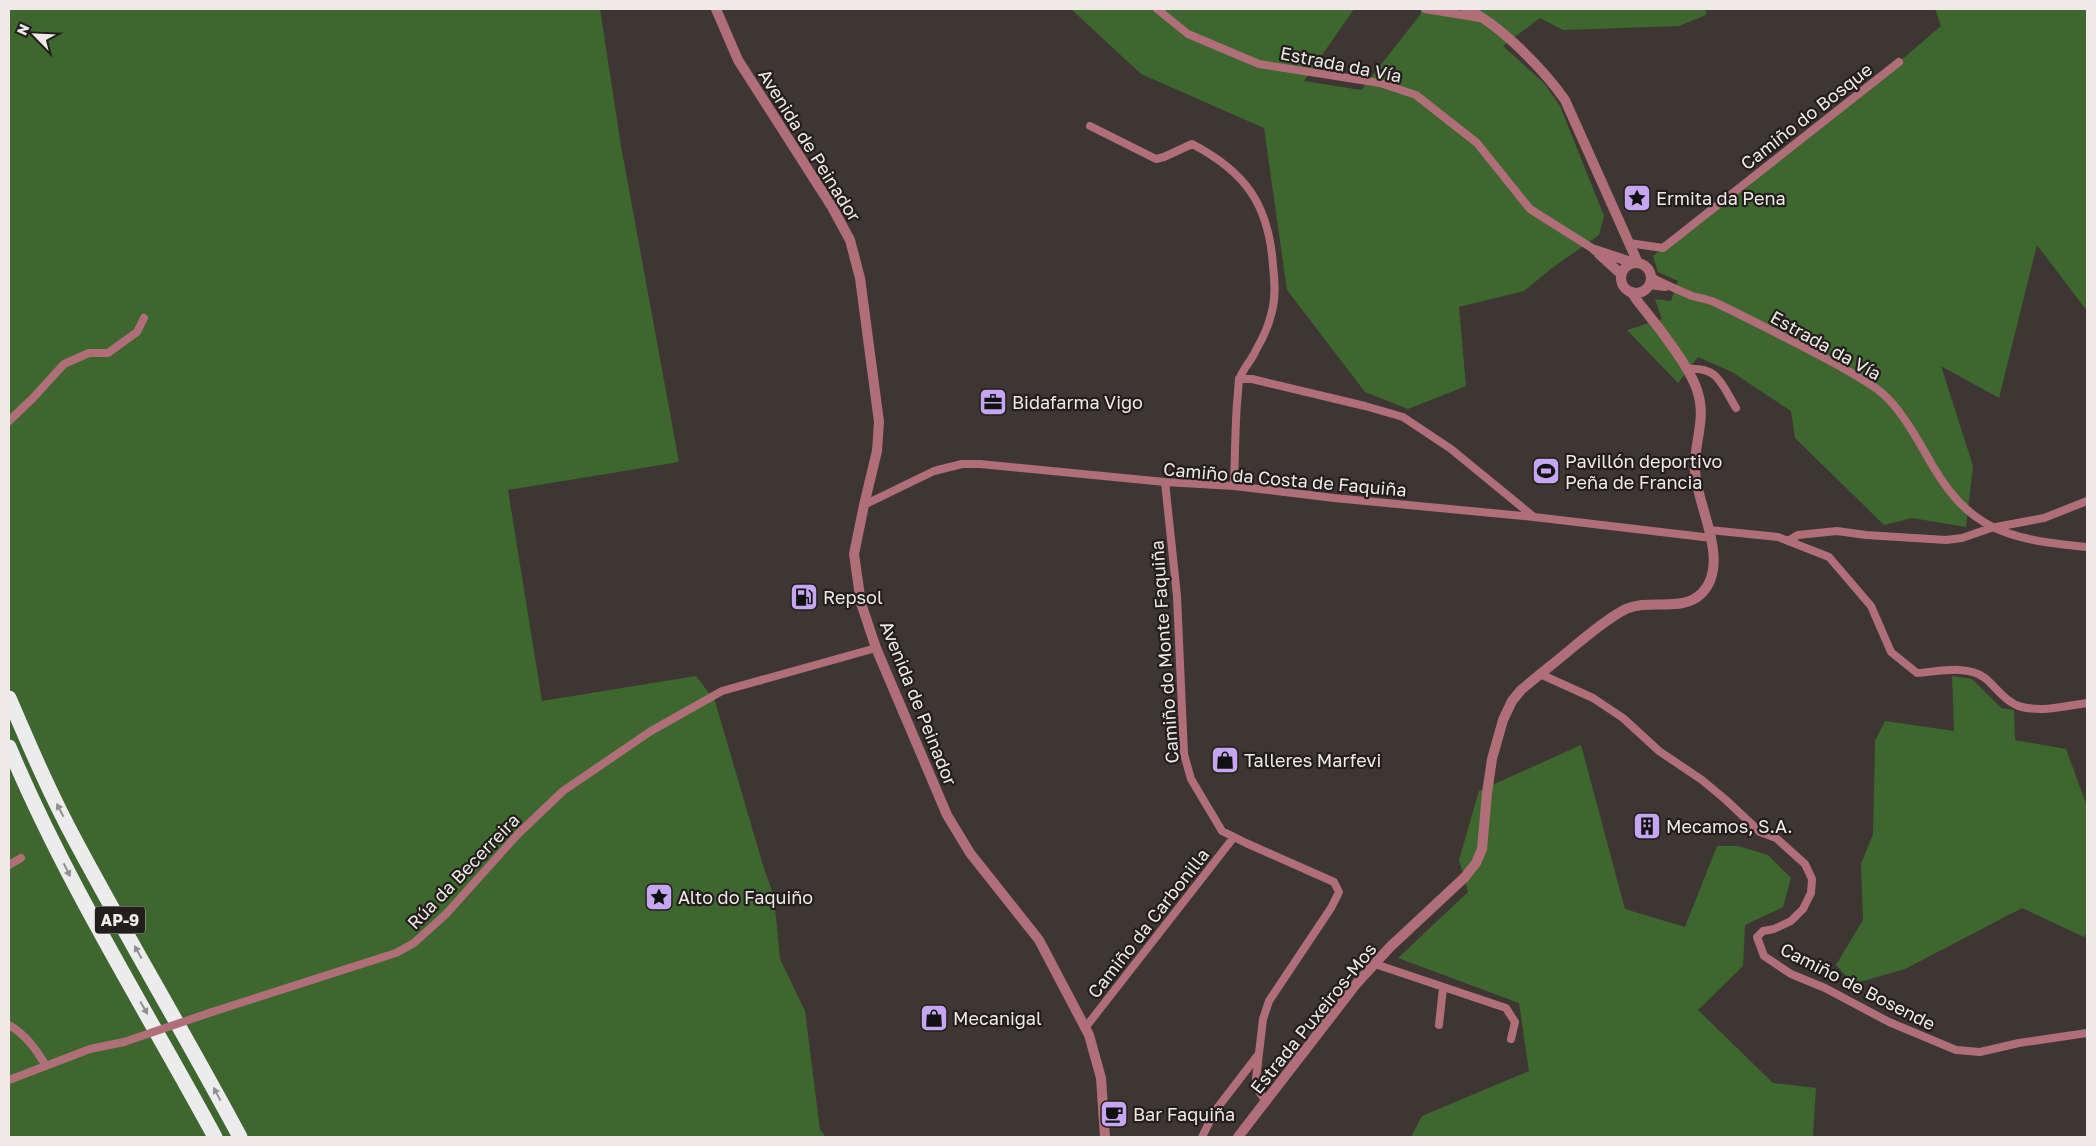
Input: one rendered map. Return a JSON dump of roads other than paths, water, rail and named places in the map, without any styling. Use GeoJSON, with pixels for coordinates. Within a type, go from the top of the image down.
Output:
{"type":"FeatureCollection","features":[{"type":"Feature","properties":{"kind":"highway","name":"AP-9"},"geometry":{"type":"LineString","coordinates":[[9,698],[40,770],[76,842],[240,1137]]}},
{"type":"Feature","properties":{"kind":"highway","name":"AP-9"},"geometry":{"type":"LineString","coordinates":[[9,747],[22,779],[84,906],[216,1137]]}},
{"type":"Feature","properties":{"kind":"street","name":"Avenida de Peinador"},"geometry":{"type":"LineString","coordinates":[[716,9],[738,60],[832,207],[850,240],[860,278],[879,422],[877,451],[854,554],[861,603],[876,648],[947,814],[970,853],[1040,940],[1086,1028],[1101,1078],[1105,1137]]}},
{"type":"Feature","properties":{"kind":"street","name":"Estrada da Vía"},"geometry":{"type":"LineString","coordinates":[[1157,9],[1188,34],[1259,64],[1380,83],[1416,95],[1477,143],[1530,209],[1595,250]]}},
{"type":"Feature","properties":{"kind":"street"},"geometry":{"type":"LineString","coordinates":[[1425,9],[1484,18]]}},
{"type":"Feature","properties":{"kind":"street"},"geometry":{"type":"LineString","coordinates":[[1466,9],[1494,24],[1553,83],[1561,94],[1629,243],[1636,263]]}},
{"type":"Feature","properties":{"kind":"street","name":"Camiño do Bosque"},"geometry":{"type":"LineString","coordinates":[[1629,243],[1663,248],[1899,62]]}},
{"type":"Feature","properties":{"kind":"street"},"geometry":{"type":"LineString","coordinates":[[1090,126],[1156,159],[1192,144],[1214,155],[1230,167],[1248,186],[1262,211],[1269,233],[1276,293],[1271,315],[1257,350],[1240,379],[1235,423],[1234,486]]}},
{"type":"Feature","properties":{"kind":"street"},"geometry":{"type":"LineString","coordinates":[[1595,250],[1645,266],[1650,281],[1635,292],[1624,286],[1622,274],[1595,250]]}},
{"type":"Feature","properties":{"kind":"street"},"geometry":{"type":"LineString","coordinates":[[1622,274],[1626,267],[1636,263]]}},
{"type":"Feature","properties":{"kind":"street","name":"Estrada da Vía"},"geometry":{"type":"LineString","coordinates":[[1650,281],[1711,301],[1842,367],[1880,391],[1914,434],[1935,471],[1951,494],[1976,518],[1991,528],[2031,539],[2087,547]]}},
{"type":"Feature","properties":{"kind":"street","name":"Estrada Puxeiros-Mos"},"geometry":{"type":"LineString","coordinates":[[1238,1137],[1357,983],[1390,947],[1466,877],[1476,863],[1482,849],[1492,759],[1503,720],[1512,701],[1521,690],[1609,618],[1628,608],[1645,604],[1678,604],[1692,600],[1702,593],[1712,571],[1714,551],[1711,534],[1696,486],[1695,466],[1701,429],[1701,409],[1697,389],[1686,369],[1646,312],[1637,304],[1635,292]]}},
{"type":"Feature","properties":{"kind":"street"},"geometry":{"type":"LineString","coordinates":[[9,421],[34,398],[64,364],[88,353],[108,353],[137,332],[144,318]]}},
{"type":"Feature","properties":{"kind":"street"},"geometry":{"type":"LineString","coordinates":[[1686,369],[1701,368],[1712,371],[1736,408]]}},
{"type":"Feature","properties":{"kind":"street"},"geometry":{"type":"LineString","coordinates":[[1240,379],[1252,379],[1403,417],[1450,449],[1534,517]]}},
{"type":"Feature","properties":{"kind":"street","name":"Camiño da Costa de Faquiña"},"geometry":{"type":"LineString","coordinates":[[864,505],[934,471],[962,464],[980,464],[1165,482],[1234,486],[1334,498],[1711,534],[1778,537],[1830,558],[1870,606],[1891,652],[1917,673],[1963,670],[1984,677],[2002,696],[2020,706],[2052,709],[2087,704]]}},
{"type":"Feature","properties":{"kind":"street","name":"Camiño do Monte Faquiña"},"geometry":{"type":"LineString","coordinates":[[1165,482],[1177,596],[1184,754],[1190,779],[1222,831],[1334,882],[1339,892],[1332,908],[1269,1001],[1263,1019],[1256,1080],[1260,1093],[1266,1101]]}},
{"type":"Feature","properties":{"kind":"street"},"geometry":{"type":"LineString","coordinates":[[1788,541],[1798,535],[1837,531],[1866,535],[1946,540],[1962,538],[1991,528],[2044,518],[2087,501]]}},
{"type":"Feature","properties":{"kind":"street","name":"Rúa da Becerreira"},"geometry":{"type":"LineString","coordinates":[[9,1080],[90,1049],[124,1042],[396,953],[414,943],[446,914],[518,834],[563,792],[650,731],[722,691],[876,648]]}},
{"type":"Feature","properties":{"kind":"street","name":"Camiño de Bosende"},"geometry":{"type":"LineString","coordinates":[[1540,674],[1593,698],[1623,718],[1659,751],[1702,780],[1760,832],[1776,838],[1805,864],[1812,879],[1810,893],[1803,909],[1791,920],[1774,929],[1763,931],[1757,937],[1764,956],[1791,974],[1825,988],[1889,1022],[1956,1050],[1980,1052],[2019,1043],[2087,1033]]}},
{"type":"Feature","properties":{"kind":"street","name":"Camiño da Carbonilla"},"geometry":{"type":"LineString","coordinates":[[1086,1028],[1234,837]]}},
{"type":"Feature","properties":{"kind":"street"},"geometry":{"type":"LineString","coordinates":[[9,865],[21,858]]}},
{"type":"Feature","properties":{"kind":"street"},"geometry":{"type":"LineString","coordinates":[[1375,964],[1506,1008],[1515,1022],[1511,1039]]}},
{"type":"Feature","properties":{"kind":"street"},"geometry":{"type":"LineString","coordinates":[[1439,1025],[1443,988]]}},
{"type":"Feature","properties":{"kind":"street"},"geometry":{"type":"LineString","coordinates":[[9,1025],[17,1030],[35,1048],[46,1066]]}},
{"type":"Feature","properties":{"kind":"street"},"geometry":{"type":"LineString","coordinates":[[1202,1137],[1215,1111],[1258,1055]]}},
{"type":"Feature","properties":{"kind":"place","name":"Ermita da Pena"},"geometry":{"type":"Point","coordinates":[1637,198]}},
{"type":"Feature","properties":{"kind":"place","name":"Bidafarma Vigo"},"geometry":{"type":"Point","coordinates":[993,402]}},
{"type":"Feature","properties":{"kind":"place","name":"Pavillón deportivo Peña de Francia"},"geometry":{"type":"Point","coordinates":[1546,471]}},
{"type":"Feature","properties":{"kind":"place","name":"Repsol"},"geometry":{"type":"Point","coordinates":[804,597]}},
{"type":"Feature","properties":{"kind":"place","name":"Talleres Marfevi"},"geometry":{"type":"Point","coordinates":[1225,760]}},
{"type":"Feature","properties":{"kind":"place","name":"Mecamos, S.A."},"geometry":{"type":"Point","coordinates":[1647,826]}},
{"type":"Feature","properties":{"kind":"place","name":"Alto do Faquiño"},"geometry":{"type":"Point","coordinates":[659,897]}},
{"type":"Feature","properties":{"kind":"place","name":"Mecanigal"},"geometry":{"type":"Point","coordinates":[934,1018]}},
{"type":"Feature","properties":{"kind":"place","name":"Bar Faquiña"},"geometry":{"type":"Point","coordinates":[1114,1114]}}]}
